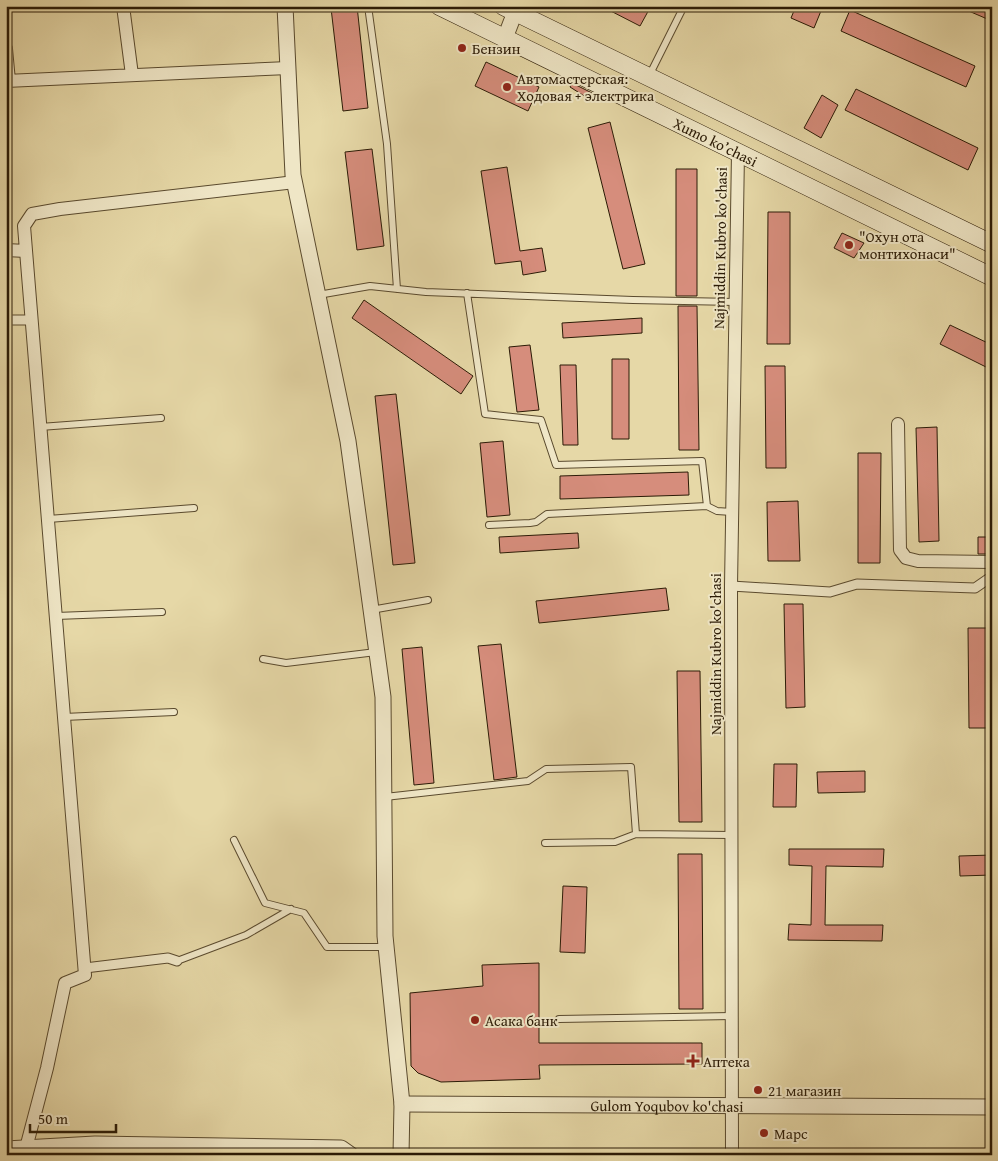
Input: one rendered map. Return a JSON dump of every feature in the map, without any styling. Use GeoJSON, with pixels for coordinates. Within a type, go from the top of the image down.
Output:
{"type":"FeatureCollection","features":[{"type":"Feature","properties":{"kind":"main road","name":"Xumo ko’chasi"},"geometry":{"type":"LineString","coordinates":[[449,8],[505,38],[992,277]]}},
{"type":"Feature","properties":{"kind":"main road","name":"Xumo ko’chasi"},"geometry":{"type":"LineString","coordinates":[[509,9],[992,244]]}},
{"type":"Feature","properties":{"kind":"street"},"geometry":{"type":"LineString","coordinates":[[123,6],[132,75]]}},
{"type":"Feature","properties":{"kind":"street"},"geometry":{"type":"LineString","coordinates":[[285,6],[295,182],[348,441],[383,697],[386,947],[402,1104],[401,1155]]}},
{"type":"Feature","properties":{"kind":"street"},"geometry":{"type":"LineString","coordinates":[[505,38],[509,9]]}},
{"type":"Feature","properties":{"kind":"street"},"geometry":{"type":"LineString","coordinates":[[6,49],[8,81],[288,68]]}},
{"type":"Feature","properties":{"kind":"street","name":"Najmiddin Kubro ko'chasi"},"geometry":{"type":"LineString","coordinates":[[732,1155],[731,586],[738,153]]}},
{"type":"Feature","properties":{"kind":"street"},"geometry":{"type":"LineString","coordinates":[[26,1148],[47,1068],[65,983],[85,975],[85,968],[24,226],[32,214],[60,209],[295,182]]}},
{"type":"Feature","properties":{"kind":"street"},"geometry":{"type":"LineString","coordinates":[[6,250],[26,251]]}},
{"type":"Feature","properties":{"kind":"street"},"geometry":{"type":"LineString","coordinates":[[6,320],[32,320]]}},
{"type":"Feature","properties":{"kind":"street"},"geometry":{"type":"LineString","coordinates":[[898,424],[900,550],[906,558],[918,561],[992,562]]}},
{"type":"Feature","properties":{"kind":"street"},"geometry":{"type":"LineString","coordinates":[[731,586],[830,592],[857,584],[975,588],[988,579],[992,579]]}},
{"type":"Feature","properties":{"kind":"street"},"geometry":{"type":"LineString","coordinates":[[85,968],[168,958],[177,961]]}},
{"type":"Feature","properties":{"kind":"street","name":"Gulom Yoqubov ko'chasi"},"geometry":{"type":"LineString","coordinates":[[402,1104],[992,1107]]}},
{"type":"Feature","properties":{"kind":"street"},"geometry":{"type":"LineString","coordinates":[[6,1148],[55,1151],[95,1144],[341,1148],[352,1155]]}},
{"type":"Feature","properties":{"kind":"lane"},"geometry":{"type":"LineString","coordinates":[[368,6],[387,144],[397,289]]}},
{"type":"Feature","properties":{"kind":"lane"},"geometry":{"type":"LineString","coordinates":[[648,77],[683,7]]}},
{"type":"Feature","properties":{"kind":"lane"},"geometry":{"type":"LineString","coordinates":[[318,295],[370,286],[467,294],[735,302]]}},
{"type":"Feature","properties":{"kind":"lane"},"geometry":{"type":"LineString","coordinates":[[467,294],[484,414],[541,420],[556,465],[702,461],[707,506]]}},
{"type":"Feature","properties":{"kind":"lane"},"geometry":{"type":"LineString","coordinates":[[40,427],[161,418]]}},
{"type":"Feature","properties":{"kind":"lane"},"geometry":{"type":"LineString","coordinates":[[489,525],[536,522],[547,514],[707,506],[717,510],[732,512]]}},
{"type":"Feature","properties":{"kind":"lane"},"geometry":{"type":"LineString","coordinates":[[48,519],[194,508]]}},
{"type":"Feature","properties":{"kind":"lane"},"geometry":{"type":"LineString","coordinates":[[370,610],[428,600]]}},
{"type":"Feature","properties":{"kind":"lane"},"geometry":{"type":"LineString","coordinates":[[56,616],[162,612]]}},
{"type":"Feature","properties":{"kind":"lane"},"geometry":{"type":"LineString","coordinates":[[263,659],[286,663],[376,652]]}},
{"type":"Feature","properties":{"kind":"lane"},"geometry":{"type":"LineString","coordinates":[[64,717],[174,712]]}},
{"type":"Feature","properties":{"kind":"lane"},"geometry":{"type":"LineString","coordinates":[[384,798],[528,781],[546,769],[632,767],[636,834]]}},
{"type":"Feature","properties":{"kind":"lane"},"geometry":{"type":"LineString","coordinates":[[544,843],[615,842],[636,834],[731,835]]}},
{"type":"Feature","properties":{"kind":"lane"},"geometry":{"type":"LineString","coordinates":[[234,840],[265,903],[304,913],[327,947],[386,947]]}},
{"type":"Feature","properties":{"kind":"lane"},"geometry":{"type":"LineString","coordinates":[[177,961],[246,936],[291,909]]}},
{"type":"Feature","properties":{"kind":"lane"},"geometry":{"type":"LineString","coordinates":[[559,1019],[732,1016]]}},
{"type":"Feature","properties":{"kind":"building"},"geometry":{"type":"Polygon","coordinates":[[[357,6],[368,108],[343,111],[331,8],[357,6]]]}},
{"type":"Feature","properties":{"kind":"building"},"geometry":{"type":"Polygon","coordinates":[[[601,6],[651,6],[640,26],[601,6]]]}},
{"type":"Feature","properties":{"kind":"building"},"geometry":{"type":"Polygon","coordinates":[[[796,6],[823,6],[814,28],[791,18],[796,6]]]}},
{"type":"Feature","properties":{"kind":"building"},"geometry":{"type":"Polygon","coordinates":[[[957,6],[992,6],[992,21],[957,6]]]}},
{"type":"Feature","properties":{"kind":"building"},"geometry":{"type":"Polygon","coordinates":[[[850,10],[975,66],[966,87],[841,31],[850,10]]]}},
{"type":"Feature","properties":{"kind":"building","name":"Автомастерская: Ходовая + электрика"},"geometry":{"type":"Polygon","coordinates":[[[486,62],[539,87],[528,111],[475,86],[486,62]]]}},
{"type":"Feature","properties":{"kind":"building"},"geometry":{"type":"Polygon","coordinates":[[[572,83],[592,93],[589,99],[570,87],[572,83]]]}},
{"type":"Feature","properties":{"kind":"building"},"geometry":{"type":"Polygon","coordinates":[[[856,89],[978,148],[968,170],[845,110],[856,89]]]}},
{"type":"Feature","properties":{"kind":"building"},"geometry":{"type":"Polygon","coordinates":[[[822,95],[838,105],[821,138],[804,128],[822,95]]]}},
{"type":"Feature","properties":{"kind":"building"},"geometry":{"type":"Polygon","coordinates":[[[610,122],[645,264],[623,269],[588,128],[610,122]]]}},
{"type":"Feature","properties":{"kind":"building"},"geometry":{"type":"Polygon","coordinates":[[[372,149],[384,246],[357,250],[345,152],[372,149]]]}},
{"type":"Feature","properties":{"kind":"building"},"geometry":{"type":"Polygon","coordinates":[[[507,167],[520,251],[542,248],[546,271],[523,275],[521,261],[495,264],[481,171],[507,167]]]}},
{"type":"Feature","properties":{"kind":"building"},"geometry":{"type":"Polygon","coordinates":[[[676,169],[697,169],[697,296],[676,296],[676,169]]]}},
{"type":"Feature","properties":{"kind":"building"},"geometry":{"type":"Polygon","coordinates":[[[768,212],[790,212],[790,344],[767,344],[768,212]]]}},
{"type":"Feature","properties":{"kind":"building","name":"\"Охун ота монтихонаси\""},"geometry":{"type":"Polygon","coordinates":[[[842,233],[864,243],[854,258],[834,248],[842,233]]]}},
{"type":"Feature","properties":{"kind":"building"},"geometry":{"type":"Polygon","coordinates":[[[364,300],[473,376],[461,394],[352,318],[364,300]]]}},
{"type":"Feature","properties":{"kind":"building"},"geometry":{"type":"Polygon","coordinates":[[[678,306],[697,306],[699,450],[679,450],[678,306]]]}},
{"type":"Feature","properties":{"kind":"building"},"geometry":{"type":"Polygon","coordinates":[[[642,318],[642,333],[563,338],[562,323],[642,318]]]}},
{"type":"Feature","properties":{"kind":"building"},"geometry":{"type":"Polygon","coordinates":[[[950,325],[992,345],[992,370],[940,344],[950,325]]]}},
{"type":"Feature","properties":{"kind":"building"},"geometry":{"type":"Polygon","coordinates":[[[530,345],[539,410],[517,412],[509,347],[530,345]]]}},
{"type":"Feature","properties":{"kind":"building"},"geometry":{"type":"Polygon","coordinates":[[[612,359],[629,359],[629,439],[612,439],[612,359]]]}},
{"type":"Feature","properties":{"kind":"building"},"geometry":{"type":"Polygon","coordinates":[[[560,365],[576,365],[578,445],[563,445],[560,365]]]}},
{"type":"Feature","properties":{"kind":"building"},"geometry":{"type":"Polygon","coordinates":[[[765,366],[785,366],[786,468],[766,468],[765,366]]]}},
{"type":"Feature","properties":{"kind":"building"},"geometry":{"type":"Polygon","coordinates":[[[396,394],[415,563],[393,565],[375,396],[396,394]]]}},
{"type":"Feature","properties":{"kind":"building"},"geometry":{"type":"Polygon","coordinates":[[[937,427],[939,541],[919,542],[916,428],[937,427]]]}},
{"type":"Feature","properties":{"kind":"building"},"geometry":{"type":"Polygon","coordinates":[[[503,441],[510,515],[487,517],[480,443],[503,441]]]}},
{"type":"Feature","properties":{"kind":"building"},"geometry":{"type":"Polygon","coordinates":[[[858,453],[881,453],[880,563],[858,563],[858,453]]]}},
{"type":"Feature","properties":{"kind":"building"},"geometry":{"type":"Polygon","coordinates":[[[688,472],[689,495],[560,499],[560,476],[688,472]]]}},
{"type":"Feature","properties":{"kind":"building"},"geometry":{"type":"Polygon","coordinates":[[[798,501],[800,561],[768,561],[767,502],[798,501]]]}},
{"type":"Feature","properties":{"kind":"building"},"geometry":{"type":"Polygon","coordinates":[[[578,533],[579,548],[500,553],[499,537],[578,533]]]}},
{"type":"Feature","properties":{"kind":"building"},"geometry":{"type":"Polygon","coordinates":[[[978,537],[992,537],[992,554],[978,554],[978,537]]]}},
{"type":"Feature","properties":{"kind":"building"},"geometry":{"type":"Polygon","coordinates":[[[666,588],[669,610],[539,623],[536,601],[666,588]]]}},
{"type":"Feature","properties":{"kind":"building"},"geometry":{"type":"Polygon","coordinates":[[[784,604],[803,604],[805,707],[786,708],[784,604]]]}},
{"type":"Feature","properties":{"kind":"building"},"geometry":{"type":"Polygon","coordinates":[[[968,628],[990,628],[990,728],[969,728],[968,628]]]}},
{"type":"Feature","properties":{"kind":"building"},"geometry":{"type":"Polygon","coordinates":[[[501,644],[517,777],[494,780],[478,646],[501,644]]]}},
{"type":"Feature","properties":{"kind":"building"},"geometry":{"type":"Polygon","coordinates":[[[422,647],[434,783],[414,785],[402,649],[422,647]]]}},
{"type":"Feature","properties":{"kind":"building"},"geometry":{"type":"Polygon","coordinates":[[[677,671],[700,671],[702,822],[679,822],[677,671]]]}},
{"type":"Feature","properties":{"kind":"building"},"geometry":{"type":"Polygon","coordinates":[[[774,764],[797,764],[796,807],[773,807],[774,764]]]}},
{"type":"Feature","properties":{"kind":"building"},"geometry":{"type":"Polygon","coordinates":[[[865,771],[865,792],[818,793],[817,772],[865,771]]]}},
{"type":"Feature","properties":{"kind":"building"},"geometry":{"type":"Polygon","coordinates":[[[789,849],[884,849],[883,867],[826,866],[825,925],[883,925],[882,941],[788,940],[789,924],[811,925],[812,866],[789,865],[789,849]]]}},
{"type":"Feature","properties":{"kind":"building"},"geometry":{"type":"Polygon","coordinates":[[[678,854],[702,854],[703,1009],[679,1009],[678,854]]]}},
{"type":"Feature","properties":{"kind":"building"},"geometry":{"type":"Polygon","coordinates":[[[992,855],[992,875],[960,876],[959,856],[992,855]]]}},
{"type":"Feature","properties":{"kind":"building"},"geometry":{"type":"Polygon","coordinates":[[[563,886],[587,887],[585,953],[560,952],[563,886]]]}},
{"type":"Feature","properties":{"kind":"building","name":"Асака банк"},"geometry":{"type":"Polygon","coordinates":[[[539,963],[539,1043],[702,1043],[702,1064],[539,1065],[540,1079],[441,1082],[418,1073],[411,1066],[410,993],[483,986],[482,965],[539,963]]]}},
{"type":"Feature","properties":{"kind":"place","name":"Бензин"},"geometry":{"type":"Point","coordinates":[462,48]}},
{"type":"Feature","properties":{"kind":"place","name":"Автомастерская: Ходовая + электрика"},"geometry":{"type":"Point","coordinates":[507,87]}},
{"type":"Feature","properties":{"kind":"place","name":"\"Охун ота монтихонаси\""},"geometry":{"type":"Point","coordinates":[849,245]}},
{"type":"Feature","properties":{"kind":"place","name":"Асака банк"},"geometry":{"type":"Point","coordinates":[475,1020]}},
{"type":"Feature","properties":{"kind":"place","name":"Аптека"},"geometry":{"type":"Point","coordinates":[693,1061]}},
{"type":"Feature","properties":{"kind":"place","name":"21 магазин"},"geometry":{"type":"Point","coordinates":[758,1090]}},
{"type":"Feature","properties":{"kind":"place","name":"Марс"},"geometry":{"type":"Point","coordinates":[764,1133]}}]}
